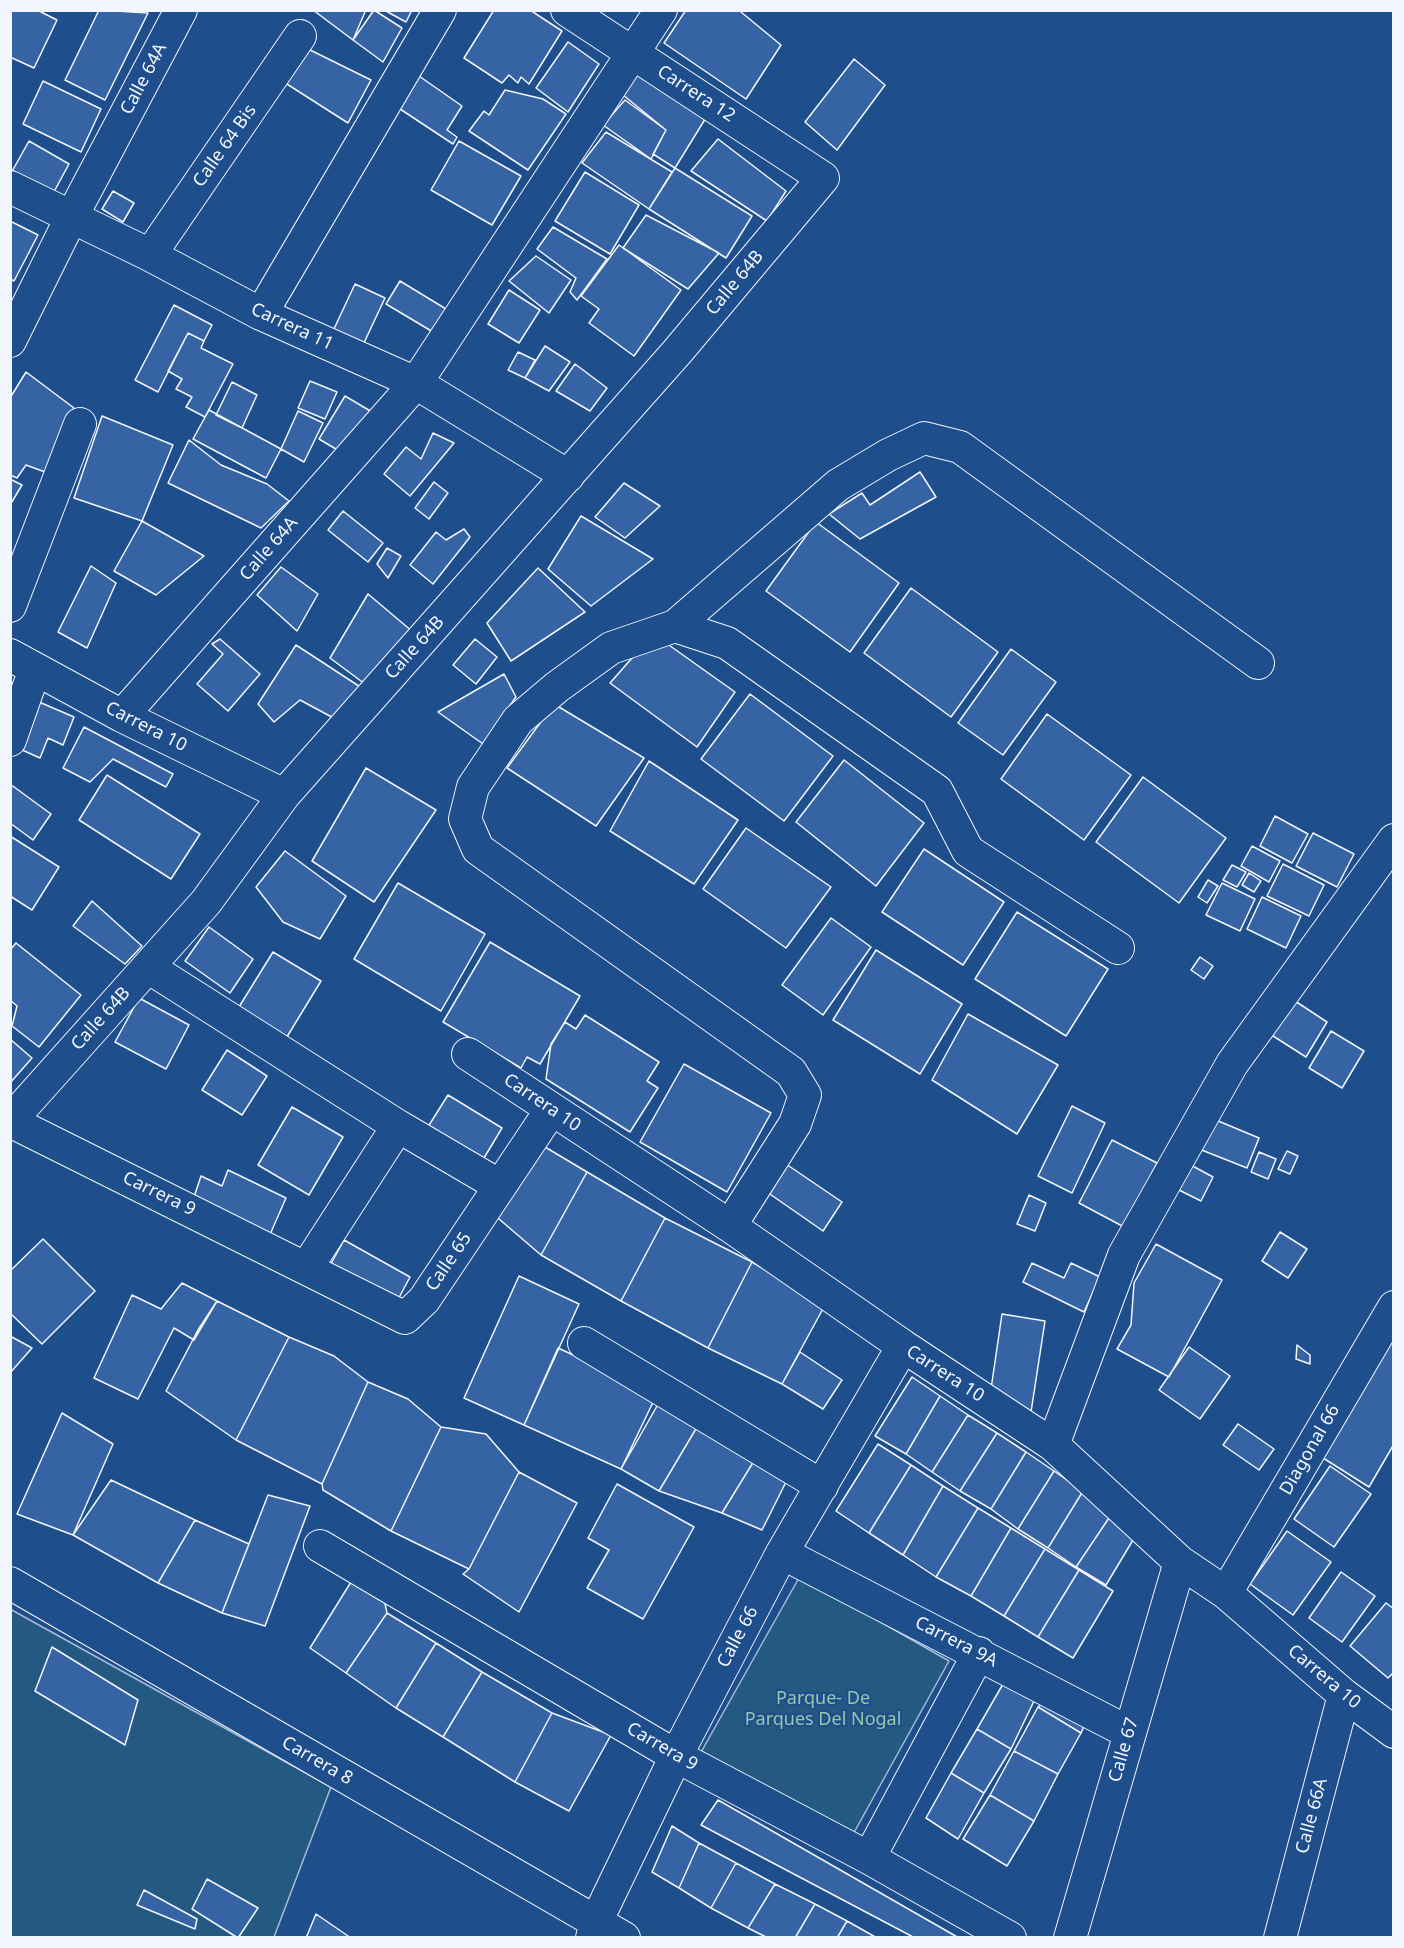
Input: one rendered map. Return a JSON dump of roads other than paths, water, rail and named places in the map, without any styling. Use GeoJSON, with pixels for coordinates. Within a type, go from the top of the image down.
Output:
{"type":"FeatureCollection","features":[{"type":"Feature","properties":{"kind":"street","name":"Calle 64A"},"geometry":{"type":"LineString","coordinates":[[10,341],[71,218],[181,10]]}},
{"type":"Feature","properties":{"kind":"street"},"geometry":{"type":"LineString","coordinates":[[261,314],[440,10]]}},
{"type":"Feature","properties":{"kind":"street","name":"Carrera 12"},"geometry":{"type":"LineString","coordinates":[[567,10],[823,178]]}},
{"type":"Feature","properties":{"kind":"street"},"geometry":{"type":"LineString","coordinates":[[416,383],[661,10]]}},
{"type":"Feature","properties":{"kind":"street","name":"Calle 64 Bis"},"geometry":{"type":"LineString","coordinates":[[150,255],[300,36]]}},
{"type":"Feature","properties":{"kind":"street","name":"Calle 64B"},"geometry":{"type":"LineString","coordinates":[[11,1121],[206,902],[284,795],[568,476],[823,178]]}},
{"type":"Feature","properties":{"kind":"street","name":"Carrera 11"},"geometry":{"type":"LineString","coordinates":[[10,187],[150,255],[261,314],[416,383],[568,476]]}},
{"type":"Feature","properties":{"kind":"street","name":"Calle 64A"},"geometry":{"type":"LineString","coordinates":[[122,716],[416,383]]}},
{"type":"Feature","properties":{"kind":"street"},"geometry":{"type":"LineString","coordinates":[[10,606],[80,424]]}},
{"type":"Feature","properties":{"kind":"street"},"geometry":{"type":"LineString","coordinates":[[730,1226],[795,1124],[805,1095],[791,1072],[478,849],[465,819],[473,788],[518,720],[557,687],[611,648],[675,626],[838,485],[888,455],[924,438],[960,447],[1258,663]]}},
{"type":"Feature","properties":{"kind":"street"},"geometry":{"type":"LineString","coordinates":[[675,626],[727,644],[937,791],[968,851],[1118,948]]}},
{"type":"Feature","properties":{"kind":"street"},"geometry":{"type":"LineString","coordinates":[[10,740],[23,662]]}},
{"type":"Feature","properties":{"kind":"street","name":"Carrera 10"},"geometry":{"type":"LineString","coordinates":[[23,662],[122,716],[284,795]]}},
{"type":"Feature","properties":{"kind":"street"},"geometry":{"type":"LineString","coordinates":[[1053,1445],[1124,1255],[1232,1064],[1394,840]]}},
{"type":"Feature","properties":{"kind":"street"},"geometry":{"type":"LineString","coordinates":[[148,967],[398,1126],[500,1186]]}},
{"type":"Feature","properties":{"kind":"street","name":"Carrera 10"},"geometry":{"type":"LineString","coordinates":[[468,1054],[730,1226],[903,1346],[1053,1445],[1180,1562],[1226,1593],[1344,1695],[1394,1732]]}},
{"type":"Feature","properties":{"kind":"street","name":"Calle 65"},"geometry":{"type":"LineString","coordinates":[[307,1267],[405,1318],[424,1300],[551,1110]]}},
{"type":"Feature","properties":{"kind":"street","name":"Carrera 9"},"geometry":{"type":"LineString","coordinates":[[11,1121],[307,1267]]}},
{"type":"Feature","properties":{"kind":"street"},"geometry":{"type":"LineString","coordinates":[[307,1267],[398,1126]]}},
{"type":"Feature","properties":{"kind":"street","name":"Diagonal 66"},"geometry":{"type":"LineString","coordinates":[[1226,1593],[1394,1307]]}},
{"type":"Feature","properties":{"kind":"street"},"geometry":{"type":"LineString","coordinates":[[584,1343],[822,1486]]}},
{"type":"Feature","properties":{"kind":"street","name":"Calle 66"},"geometry":{"type":"LineString","coordinates":[[594,1930],[676,1756],[782,1553],[903,1346]]}},
{"type":"Feature","properties":{"kind":"street","name":"Carrera 9"},"geometry":{"type":"LineString","coordinates":[[320,1546],[676,1756],[869,1858],[1010,1938]]}},
{"type":"Feature","properties":{"kind":"street","name":"Carrera 9A"},"geometry":{"type":"LineString","coordinates":[[782,1553],[1128,1732]]}},
{"type":"Feature","properties":{"kind":"street","name":"Calle 67"},"geometry":{"type":"LineString","coordinates":[[1070,1938],[1128,1732],[1180,1562]]}},
{"type":"Feature","properties":{"kind":"street","name":"Carrera 8"},"geometry":{"type":"LineString","coordinates":[[10,1583],[594,1930],[624,1938]]}},
{"type":"Feature","properties":{"kind":"street"},"geometry":{"type":"LineString","coordinates":[[869,1858],[979,1653]]}},
{"type":"Feature","properties":{"kind":"street","name":"Calle 66A"},"geometry":{"type":"LineString","coordinates":[[1280,1938],[1344,1695]]}},
{"type":"Feature","properties":{"kind":"park label","name":"Parque- De Parques Del Nogal"},"geometry":{"type":"Point","coordinates":[823,1709]}}]}
